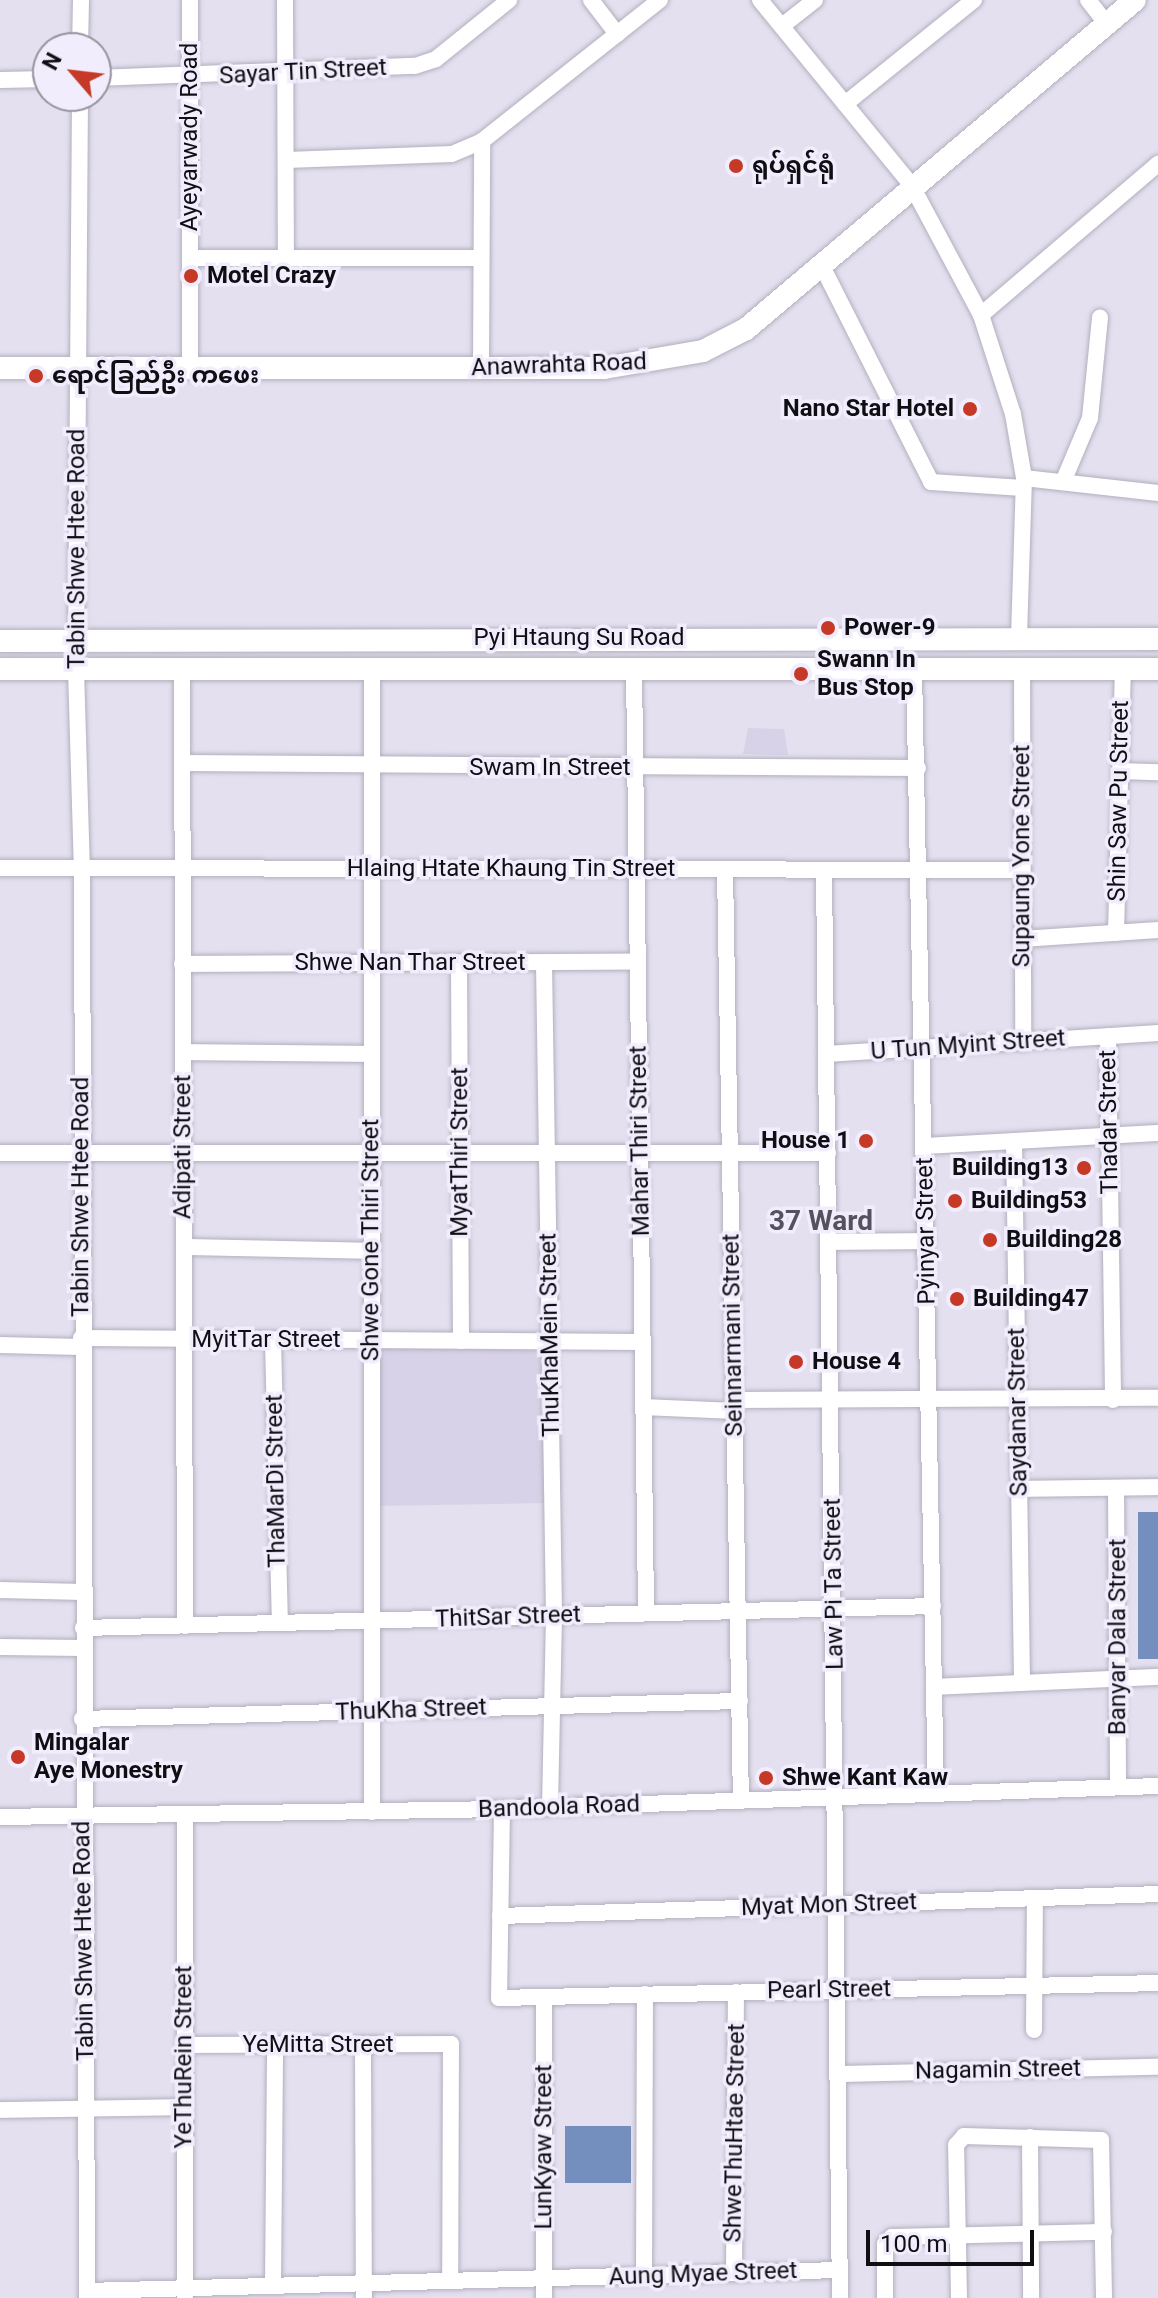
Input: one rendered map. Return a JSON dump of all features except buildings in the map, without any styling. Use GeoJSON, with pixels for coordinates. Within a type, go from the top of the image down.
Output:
{"type":"FeatureCollection","features":[{"type":"Feature","properties":{"kind":"main road","name":"Anawrahta Road"},"geometry":{"type":"LineString","coordinates":[[0,368],[604,368],[703,351],[746,329],[1135,0]]}},
{"type":"Feature","properties":{"kind":"main road"},"geometry":{"type":"LineString","coordinates":[[882,638],[883,667]]}},
{"type":"Feature","properties":{"kind":"main road","name":"Pyi Htaung Su Road"},"geometry":{"type":"LineString","coordinates":[[0,641],[1158,639]]}},
{"type":"Feature","properties":{"kind":"main road","name":"Pyi Htaung Su Road"},"geometry":{"type":"LineString","coordinates":[[0,669],[1158,669]]}},
{"type":"Feature","properties":{"kind":"street"},"geometry":{"type":"LineString","coordinates":[[80,32],[81,0]]}},
{"type":"Feature","properties":{"kind":"street","name":"Ayeyarwady Road"},"geometry":{"type":"LineString","coordinates":[[190,0],[190,370]]}},
{"type":"Feature","properties":{"kind":"street"},"geometry":{"type":"LineString","coordinates":[[285,0],[286,258]]}},
{"type":"Feature","properties":{"kind":"street","name":"Sayar Tin Street"},"geometry":{"type":"LineString","coordinates":[[112,78],[415,66],[436,59],[509,0]]}},
{"type":"Feature","properties":{"kind":"street"},"geometry":{"type":"LineString","coordinates":[[591,0],[617,34]]}},
{"type":"Feature","properties":{"kind":"street"},"geometry":{"type":"LineString","coordinates":[[286,160],[452,154],[482,141],[660,0]]}},
{"type":"Feature","properties":{"kind":"street"},"geometry":{"type":"LineString","coordinates":[[760,0],[912,186],[981,315],[1013,414],[1023,483],[1019,637]]}},
{"type":"Feature","properties":{"kind":"street"},"geometry":{"type":"LineString","coordinates":[[782,26],[815,0]]}},
{"type":"Feature","properties":{"kind":"street"},"geometry":{"type":"LineString","coordinates":[[845,104],[974,0]]}},
{"type":"Feature","properties":{"kind":"street"},"geometry":{"type":"LineString","coordinates":[[1088,0],[1107,24]]}},
{"type":"Feature","properties":{"kind":"street"},"geometry":{"type":"LineString","coordinates":[[0,80],[32,79]]}},
{"type":"Feature","properties":{"kind":"street","name":"Tabin Shwe Htee Road"},"geometry":{"type":"LineString","coordinates":[[80,112],[76,670],[82,868],[82,1817],[87,2295]]}},
{"type":"Feature","properties":{"kind":"street"},"geometry":{"type":"LineString","coordinates":[[481,368],[482,141]]}},
{"type":"Feature","properties":{"kind":"street"},"geometry":{"type":"LineString","coordinates":[[981,315],[1158,164]]}},
{"type":"Feature","properties":{"kind":"street"},"geometry":{"type":"LineString","coordinates":[[190,258],[481,258]]}},
{"type":"Feature","properties":{"kind":"street"},"geometry":{"type":"LineString","coordinates":[[821,264],[931,482],[1063,482],[1158,493]]}},
{"type":"Feature","properties":{"kind":"street"},"geometry":{"type":"LineString","coordinates":[[1063,482],[1090,418],[1100,317]]}},
{"type":"Feature","properties":{"kind":"street"},"geometry":{"type":"LineString","coordinates":[[398,638],[398,668]]}},
{"type":"Feature","properties":{"kind":"street","name":"Shwe Gone Thiri Street"},"geometry":{"type":"LineString","coordinates":[[372,668],[372,1812]]}},
{"type":"Feature","properties":{"kind":"street","name":"Mahar Thiri Street"},"geometry":{"type":"LineString","coordinates":[[634,668],[646,1613]]}},
{"type":"Feature","properties":{"kind":"street","name":"Pyinyar Street"},"geometry":{"type":"LineString","coordinates":[[914,668],[921,870],[936,1793]]}},
{"type":"Feature","properties":{"kind":"street","name":"Adipati Street"},"geometry":{"type":"LineString","coordinates":[[182,669],[185,1626]]}},
{"type":"Feature","properties":{"kind":"street","name":"Supaung Yone Street"},"geometry":{"type":"LineString","coordinates":[[1022,669],[1023,1043]]}},
{"type":"Feature","properties":{"kind":"street","name":"Shin Saw Pu Street"},"geometry":{"type":"LineString","coordinates":[[1116,933],[1123,669]]}},
{"type":"Feature","properties":{"kind":"street","name":"Swam In Street"},"geometry":{"type":"LineString","coordinates":[[182,763],[635,769],[918,768]]}},
{"type":"Feature","properties":{"kind":"street"},"geometry":{"type":"LineString","coordinates":[[1120,771],[1158,772]]}},
{"type":"Feature","properties":{"kind":"street","name":"Hlaing Htate Khaung Tin Street"},"geometry":{"type":"LineString","coordinates":[[0,868],[1022,870]]}},
{"type":"Feature","properties":{"kind":"street","name":"Seinnarmani Street"},"geometry":{"type":"LineString","coordinates":[[725,869],[741,1801]]}},
{"type":"Feature","properties":{"kind":"street","name":"Law Pi Ta Street"},"geometry":{"type":"LineString","coordinates":[[824,870],[835,1608],[840,2298]]}},
{"type":"Feature","properties":{"kind":"street"},"geometry":{"type":"LineString","coordinates":[[1022,939],[1158,930]]}},
{"type":"Feature","properties":{"kind":"street","name":"Shwe Nan Thar Street"},"geometry":{"type":"LineString","coordinates":[[182,964],[637,962]]}},
{"type":"Feature","properties":{"kind":"street","name":"MyatThiri Street"},"geometry":{"type":"LineString","coordinates":[[459,963],[461,1341]]}},
{"type":"Feature","properties":{"kind":"street","name":"ThuKhaMein Street"},"geometry":{"type":"LineString","coordinates":[[544,963],[554,1616],[550,1808]]}},
{"type":"Feature","properties":{"kind":"street","name":"U Tun Myint Street"},"geometry":{"type":"LineString","coordinates":[[826,1054],[1158,1033]]}},
{"type":"Feature","properties":{"kind":"street","name":"Thadar Street"},"geometry":{"type":"LineString","coordinates":[[1108,1036],[1113,1400]]}},
{"type":"Feature","properties":{"kind":"street"},"geometry":{"type":"LineString","coordinates":[[183,1052],[370,1054]]}},
{"type":"Feature","properties":{"kind":"street"},"geometry":{"type":"LineString","coordinates":[[924,1146],[1158,1133]]}},
{"type":"Feature","properties":{"kind":"street","name":"Saydanar Street"},"geometry":{"type":"LineString","coordinates":[[1014,1141],[1022,1683]]}},
{"type":"Feature","properties":{"kind":"street"},"geometry":{"type":"LineString","coordinates":[[0,1153],[828,1153]]}},
{"type":"Feature","properties":{"kind":"street"},"geometry":{"type":"LineString","coordinates":[[829,1242],[926,1241]]}},
{"type":"Feature","properties":{"kind":"street"},"geometry":{"type":"LineString","coordinates":[[184,1247],[371,1251]]}},
{"type":"Feature","properties":{"kind":"street","name":"MyitTar Street"},"geometry":{"type":"LineString","coordinates":[[0,1345],[184,1339],[642,1342]]}},
{"type":"Feature","properties":{"kind":"street","name":"ThaMarDi Street"},"geometry":{"type":"LineString","coordinates":[[273,1340],[280,1623]]}},
{"type":"Feature","properties":{"kind":"street"},"geometry":{"type":"LineString","coordinates":[[643,1407],[832,1401],[1158,1398]]}},
{"type":"Feature","properties":{"kind":"street"},"geometry":{"type":"LineString","coordinates":[[1019,1489],[1158,1487]]}},
{"type":"Feature","properties":{"kind":"street","name":"Banyar Dala Street"},"geometry":{"type":"LineString","coordinates":[[1116,1488],[1118,1786]]}},
{"type":"Feature","properties":{"kind":"street"},"geometry":{"type":"LineString","coordinates":[[0,1590],[83,1592]]}},
{"type":"Feature","properties":{"kind":"street","name":"ThitSar Street"},"geometry":{"type":"LineString","coordinates":[[83,1628],[933,1606]]}},
{"type":"Feature","properties":{"kind":"street"},"geometry":{"type":"LineString","coordinates":[[0,1647],[83,1648]]}},
{"type":"Feature","properties":{"kind":"street"},"geometry":{"type":"LineString","coordinates":[[934,1687],[1158,1677]]}},
{"type":"Feature","properties":{"kind":"street","name":"ThuKha Street"},"geometry":{"type":"LineString","coordinates":[[82,1719],[740,1701]]}},
{"type":"Feature","properties":{"kind":"street","name":"Bandoola Road"},"geometry":{"type":"LineString","coordinates":[[0,1817],[550,1808],[1158,1786]]}},
{"type":"Feature","properties":{"kind":"street"},"geometry":{"type":"LineString","coordinates":[[500,1916],[502,1809]]}},
{"type":"Feature","properties":{"kind":"street","name":"YeThuRein Street"},"geometry":{"type":"LineString","coordinates":[[185,1816],[185,2293]]}},
{"type":"Feature","properties":{"kind":"street","name":"Myat Mon Street"},"geometry":{"type":"LineString","coordinates":[[500,1916],[1158,1894]]}},
{"type":"Feature","properties":{"kind":"street"},"geometry":{"type":"LineString","coordinates":[[1034,2030],[1035,1898]]}},
{"type":"Feature","properties":{"kind":"street","name":"Pearl Street"},"geometry":{"type":"LineString","coordinates":[[500,1916],[499,1998],[1158,1983]]}},
{"type":"Feature","properties":{"kind":"street","name":"ShweThuHtae Street"},"geometry":{"type":"LineString","coordinates":[[734,2273],[736,1992]]}},
{"type":"Feature","properties":{"kind":"street"},"geometry":{"type":"LineString","coordinates":[[644,2276],[645,1994]]}},
{"type":"Feature","properties":{"kind":"street","name":"LunKyaw Street"},"geometry":{"type":"LineString","coordinates":[[544,1997],[544,2298]]}},
{"type":"Feature","properties":{"kind":"street","name":"YeMitta Street"},"geometry":{"type":"LineString","coordinates":[[184,2045],[451,2044],[450,2281]]}},
{"type":"Feature","properties":{"kind":"street"},"geometry":{"type":"LineString","coordinates":[[363,2045],[364,2291]]}},
{"type":"Feature","properties":{"kind":"street"},"geometry":{"type":"LineString","coordinates":[[273,2286],[275,2046]]}},
{"type":"Feature","properties":{"kind":"street","name":"Nagamin Street"},"geometry":{"type":"LineString","coordinates":[[839,2074],[1158,2067]]}},
{"type":"Feature","properties":{"kind":"street"},"geometry":{"type":"LineString","coordinates":[[0,2110],[184,2107]]}},
{"type":"Feature","properties":{"kind":"street"},"geometry":{"type":"LineString","coordinates":[[1030,2137],[1031,2298]]}},
{"type":"Feature","properties":{"kind":"street"},"geometry":{"type":"LineString","coordinates":[[959,2298],[958,2138],[1030,2137],[1101,2140],[1104,2298]]}},
{"type":"Feature","properties":{"kind":"street"},"geometry":{"type":"LineString","coordinates":[[885,2298],[887,2239],[1104,2232]]}},
{"type":"Feature","properties":{"kind":"street","name":"Aung Myae Street"},"geometry":{"type":"LineString","coordinates":[[87,2295],[185,2293],[273,2286],[364,2291],[450,2281],[840,2270]]}},
{"type":"Feature","properties":{"kind":"shaded area"},"geometry":{"type":"Polygon","coordinates":[[[748,728],[784,729],[788,755],[743,754],[748,728]]]}},
{"type":"Feature","properties":{"kind":"shaded area"},"geometry":{"type":"Polygon","coordinates":[[[380,1348],[546,1351],[546,1503],[379,1506],[380,1348]]]}},
{"type":"Feature","properties":{"kind":"water"},"geometry":{"type":"Polygon","coordinates":[[[1138,1512],[1158,1512],[1158,1659],[1138,1659],[1138,1512]]]}},
{"type":"Feature","properties":{"kind":"water"},"geometry":{"type":"Polygon","coordinates":[[[565,2126],[631,2126],[631,2183],[565,2183],[565,2126]]]}},
{"type":"Feature","properties":{"kind":"place","name":"ရုပ်ရှင်ရုံ"},"geometry":{"type":"Point","coordinates":[736,166]}},
{"type":"Feature","properties":{"kind":"place","name":"Motel Crazy"},"geometry":{"type":"Point","coordinates":[191,276]}},
{"type":"Feature","properties":{"kind":"place","name":"ရောင်ခြည်ဦး ကဖေး"},"geometry":{"type":"Point","coordinates":[36,376]}},
{"type":"Feature","properties":{"kind":"place","name":"Nano Star Hotel"},"geometry":{"type":"Point","coordinates":[970,409]}},
{"type":"Feature","properties":{"kind":"place","name":"Power-9"},"geometry":{"type":"Point","coordinates":[828,628]}},
{"type":"Feature","properties":{"kind":"place","name":"Swann In Bus Stop"},"geometry":{"type":"Point","coordinates":[801,674]}},
{"type":"Feature","properties":{"kind":"place","name":"House 1"},"geometry":{"type":"Point","coordinates":[866,1141]}},
{"type":"Feature","properties":{"kind":"place","name":"Building13"},"geometry":{"type":"Point","coordinates":[1084,1168]}},
{"type":"Feature","properties":{"kind":"place","name":"Building53"},"geometry":{"type":"Point","coordinates":[955,1201]}},
{"type":"Feature","properties":{"kind":"place","name":"Building28"},"geometry":{"type":"Point","coordinates":[990,1240]}},
{"type":"Feature","properties":{"kind":"place","name":"Building47"},"geometry":{"type":"Point","coordinates":[957,1299]}},
{"type":"Feature","properties":{"kind":"place","name":"House 4"},"geometry":{"type":"Point","coordinates":[796,1362]}},
{"type":"Feature","properties":{"kind":"place","name":"Mingalar Aye Monestry"},"geometry":{"type":"Point","coordinates":[18,1757]}},
{"type":"Feature","properties":{"kind":"place","name":"Shwe Kant Kaw"},"geometry":{"type":"Point","coordinates":[766,1778]}},
{"type":"Feature","properties":{"kind":"district","name":"37 Ward"},"geometry":{"type":"Point","coordinates":[821,1221]}}]}
